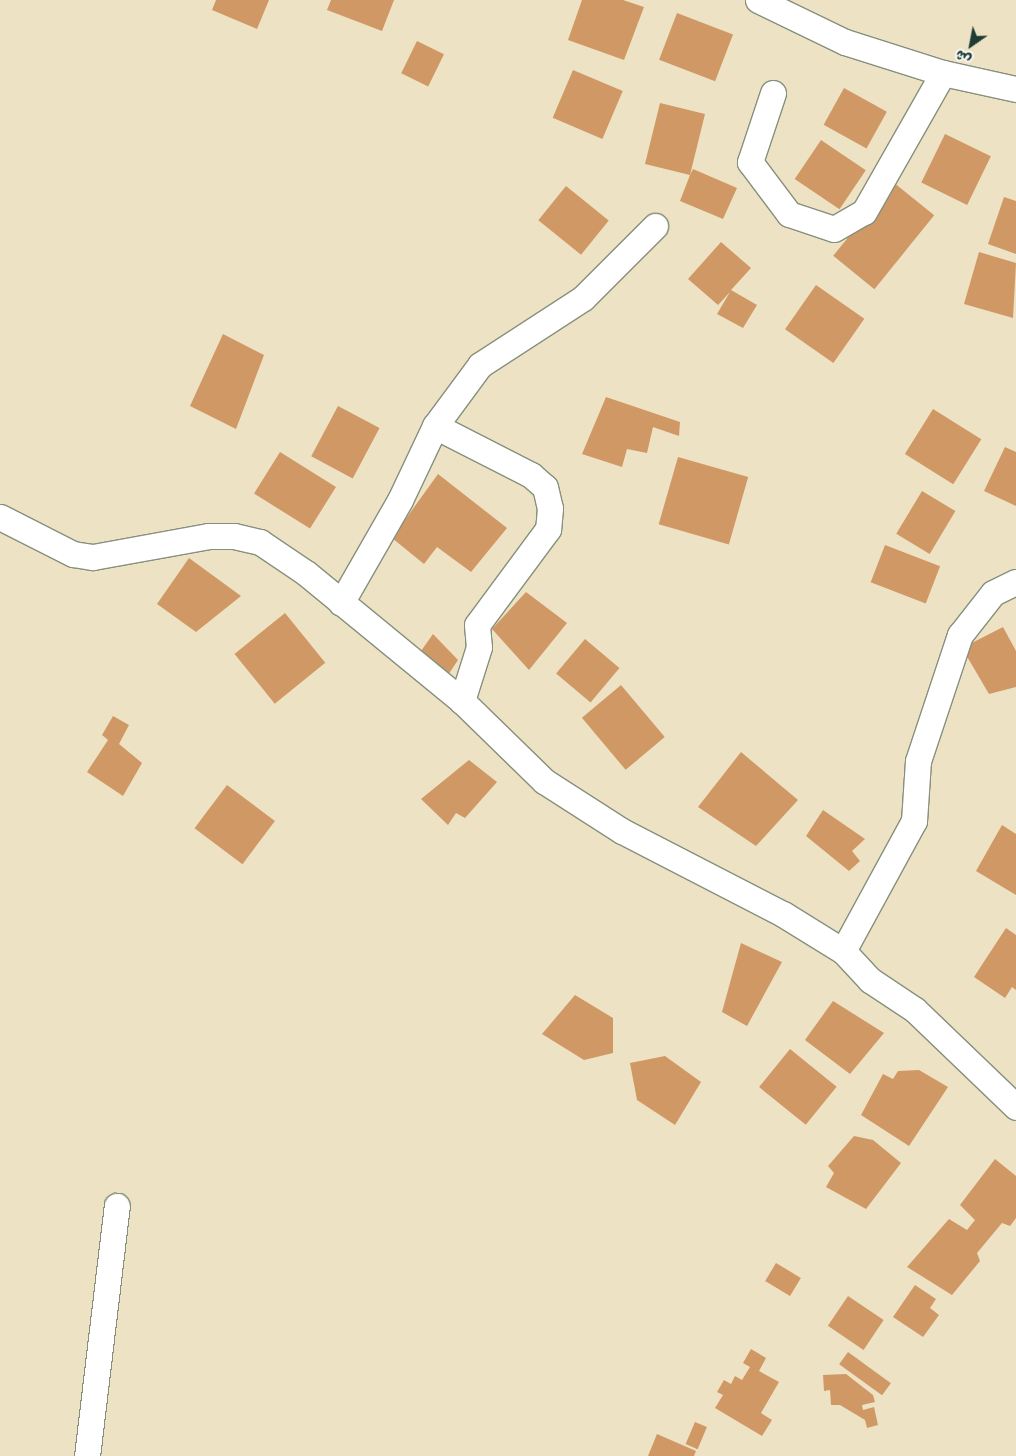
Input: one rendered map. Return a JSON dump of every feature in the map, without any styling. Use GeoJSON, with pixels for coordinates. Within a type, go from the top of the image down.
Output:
{"type":"FeatureCollection","features":[{"type":"Feature","properties":{"kind":"street"},"geometry":{"type":"LineString","coordinates":[[758,0],[845,42],[943,73],[1016,89]]}},
{"type":"Feature","properties":{"kind":"street"},"geometry":{"type":"LineString","coordinates":[[773,93],[750,162],[788,214],[834,230],[864,212],[943,73]]}},
{"type":"Feature","properties":{"kind":"street"},"geometry":{"type":"LineString","coordinates":[[341,603],[400,500],[435,426],[480,365],[583,298],[655,226]]}},
{"type":"Feature","properties":{"kind":"street"},"geometry":{"type":"LineString","coordinates":[[435,426],[531,476],[545,487],[550,508],[548,529],[477,625],[479,647],[462,701]]}},
{"type":"Feature","properties":{"kind":"street"},"geometry":{"type":"LineString","coordinates":[[0,517],[72,554],[93,557],[208,536],[234,536],[260,542],[306,574],[462,701],[544,781],[582,807],[676,860],[783,914],[843,951],[870,980],[915,1010],[1016,1107]]}},
{"type":"Feature","properties":{"kind":"street"},"geometry":{"type":"LineString","coordinates":[[843,951],[914,820],[918,761],[960,635],[992,593],[1016,582]]}},
{"type":"Feature","properties":{"kind":"street"},"geometry":{"type":"LineString","coordinates":[[87,1456],[117,1206]]}},
{"type":"Feature","properties":{"kind":"building"},"geometry":{"type":"Polygon","coordinates":[[[216,0],[269,0],[257,29],[212,10],[216,0]]]}},
{"type":"Feature","properties":{"kind":"building"},"geometry":{"type":"Polygon","coordinates":[[[331,0],[394,0],[382,31],[327,10],[331,0]]]}},
{"type":"Feature","properties":{"kind":"building"},"geometry":{"type":"Polygon","coordinates":[[[582,0],[623,0],[644,7],[624,60],[568,40],[582,0]]]}},
{"type":"Feature","properties":{"kind":"building"},"geometry":{"type":"Polygon","coordinates":[[[677,13],[733,35],[715,81],[659,60],[677,13]]]}},
{"type":"Feature","properties":{"kind":"building"},"geometry":{"type":"Polygon","coordinates":[[[417,41],[444,54],[428,87],[401,73],[417,41]]]}},
{"type":"Feature","properties":{"kind":"building"},"geometry":{"type":"Polygon","coordinates":[[[573,70],[623,91],[602,139],[553,118],[573,70]]]}},
{"type":"Feature","properties":{"kind":"building"},"geometry":{"type":"Polygon","coordinates":[[[844,88],[887,112],[866,148],[824,125],[844,88]]]}},
{"type":"Feature","properties":{"kind":"building"},"geometry":{"type":"Polygon","coordinates":[[[660,103],[705,114],[690,175],[645,164],[660,103]]]}},
{"type":"Feature","properties":{"kind":"building"},"geometry":{"type":"Polygon","coordinates":[[[945,134],[991,156],[967,205],[921,183],[945,134]]]}},
{"type":"Feature","properties":{"kind":"building"},"geometry":{"type":"Polygon","coordinates":[[[821,140],[866,170],[839,209],[795,179],[821,140]]]}},
{"type":"Feature","properties":{"kind":"building"},"geometry":{"type":"Polygon","coordinates":[[[693,169],[737,188],[723,219],[680,201],[693,169]]]}},
{"type":"Feature","properties":{"kind":"building"},"geometry":{"type":"Polygon","coordinates":[[[893,182],[934,215],[874,289],[833,256],[893,182]]]}},
{"type":"Feature","properties":{"kind":"building"},"geometry":{"type":"Polygon","coordinates":[[[566,186],[609,221],[581,255],[538,220],[566,186]]]}},
{"type":"Feature","properties":{"kind":"building"},"geometry":{"type":"Polygon","coordinates":[[[1004,197],[1016,201],[1016,254],[988,244],[1004,197]]]}},
{"type":"Feature","properties":{"kind":"building"},"geometry":{"type":"Polygon","coordinates":[[[721,242],[751,268],[731,290],[757,305],[743,328],[717,314],[730,292],[718,305],[688,279],[721,242]]]}},
{"type":"Feature","properties":{"kind":"building"},"geometry":{"type":"Polygon","coordinates":[[[979,252],[1016,263],[1013,318],[964,304],[979,252]]]}},
{"type":"Feature","properties":{"kind":"building"},"geometry":{"type":"Polygon","coordinates":[[[816,285],[864,319],[833,363],[785,329],[816,285]]]}},
{"type":"Feature","properties":{"kind":"building"},"geometry":{"type":"Polygon","coordinates":[[[223,334],[264,355],[236,429],[190,406],[223,334]]]}},
{"type":"Feature","properties":{"kind":"building"},"geometry":{"type":"Polygon","coordinates":[[[606,397],[680,422],[679,436],[653,427],[647,453],[627,449],[622,467],[582,454],[606,397]]]}},
{"type":"Feature","properties":{"kind":"building"},"geometry":{"type":"Polygon","coordinates":[[[338,406],[379,428],[353,478],[311,456],[338,406]]]}},
{"type":"Feature","properties":{"kind":"building"},"geometry":{"type":"Polygon","coordinates":[[[933,409],[981,439],[953,484],[905,454],[933,409]]]}},
{"type":"Feature","properties":{"kind":"building"},"geometry":{"type":"Polygon","coordinates":[[[1005,447],[1016,452],[1016,506],[984,491],[1005,447]]]}},
{"type":"Feature","properties":{"kind":"building"},"geometry":{"type":"Polygon","coordinates":[[[280,452],[336,487],[310,529],[254,494],[280,452]]]}},
{"type":"Feature","properties":{"kind":"building"},"geometry":{"type":"Polygon","coordinates":[[[678,457],[748,477],[729,544],[659,524],[678,457]]]}},
{"type":"Feature","properties":{"kind":"building"},"geometry":{"type":"Polygon","coordinates":[[[438,474],[507,528],[471,572],[437,547],[424,564],[392,538],[438,474]]]}},
{"type":"Feature","properties":{"kind":"building"},"geometry":{"type":"Polygon","coordinates":[[[922,491],[955,511],[930,554],[896,534],[922,491]]]}},
{"type":"Feature","properties":{"kind":"building"},"geometry":{"type":"Polygon","coordinates":[[[885,545],[940,566],[926,603],[871,582],[885,545]]]}},
{"type":"Feature","properties":{"kind":"building"},"geometry":{"type":"Polygon","coordinates":[[[189,558],[241,596],[196,632],[157,604],[189,558]]]}},
{"type":"Feature","properties":{"kind":"building"},"geometry":{"type":"Polygon","coordinates":[[[526,592],[567,623],[529,670],[492,629],[526,592]]]}},
{"type":"Feature","properties":{"kind":"building"},"geometry":{"type":"Polygon","coordinates":[[[285,613],[325,663],[275,704],[234,654],[285,613]]]}},
{"type":"Feature","properties":{"kind":"building"},"geometry":{"type":"Polygon","coordinates":[[[1003,627],[1016,651],[1016,687],[989,694],[962,648],[1003,627]]]}},
{"type":"Feature","properties":{"kind":"building"},"geometry":{"type":"Polygon","coordinates":[[[433,634],[458,660],[448,675],[421,651],[433,634]]]}},
{"type":"Feature","properties":{"kind":"building"},"geometry":{"type":"Polygon","coordinates":[[[585,639],[619,668],[591,702],[556,673],[585,639]]]}},
{"type":"Feature","properties":{"kind":"building"},"geometry":{"type":"Polygon","coordinates":[[[621,685],[665,737],[626,770],[582,718],[621,685]]]}},
{"type":"Feature","properties":{"kind":"building"},"geometry":{"type":"Polygon","coordinates":[[[113,716],[129,725],[119,744],[142,763],[123,796],[87,772],[108,740],[102,735],[113,716]]]}},
{"type":"Feature","properties":{"kind":"building"},"geometry":{"type":"Polygon","coordinates":[[[741,752],[798,800],[756,846],[698,807],[741,752]]]}},
{"type":"Feature","properties":{"kind":"building"},"geometry":{"type":"Polygon","coordinates":[[[469,760],[497,782],[465,818],[456,813],[448,825],[421,799],[469,760]]]}},
{"type":"Feature","properties":{"kind":"building"},"geometry":{"type":"Polygon","coordinates":[[[227,785],[275,821],[242,864],[195,828],[227,785]]]}},
{"type":"Feature","properties":{"kind":"building"},"geometry":{"type":"Polygon","coordinates":[[[823,810],[865,839],[852,851],[860,861],[849,871],[806,836],[823,810]]]}},
{"type":"Feature","properties":{"kind":"building"},"geometry":{"type":"Polygon","coordinates":[[[1002,825],[1016,834],[1016,895],[976,871],[1002,825]]]}},
{"type":"Feature","properties":{"kind":"building"},"geometry":{"type":"Polygon","coordinates":[[[1006,928],[1016,935],[1016,990],[1012,987],[1005,998],[974,977],[1006,928]]]}},
{"type":"Feature","properties":{"kind":"building"},"geometry":{"type":"Polygon","coordinates":[[[741,943],[782,962],[747,1026],[722,1012],[741,943]]]}},
{"type":"Feature","properties":{"kind":"building"},"geometry":{"type":"Polygon","coordinates":[[[575,995],[613,1018],[613,1053],[584,1060],[542,1034],[575,995]]]}},
{"type":"Feature","properties":{"kind":"building"},"geometry":{"type":"Polygon","coordinates":[[[833,1001],[884,1033],[850,1074],[805,1040],[833,1001]]]}},
{"type":"Feature","properties":{"kind":"building"},"geometry":{"type":"Polygon","coordinates":[[[790,1049],[837,1087],[806,1125],[759,1087],[790,1049]]]}},
{"type":"Feature","properties":{"kind":"building"},"geometry":{"type":"Polygon","coordinates":[[[665,1056],[701,1082],[675,1125],[637,1100],[630,1063],[665,1056]]]}},
{"type":"Feature","properties":{"kind":"building"},"geometry":{"type":"Polygon","coordinates":[[[919,1070],[948,1087],[909,1146],[861,1115],[883,1074],[893,1079],[898,1071],[919,1070]]]}},
{"type":"Feature","properties":{"kind":"building"},"geometry":{"type":"Polygon","coordinates":[[[854,1136],[873,1140],[901,1163],[866,1209],[826,1187],[834,1173],[828,1166],[854,1136]]]}},
{"type":"Feature","properties":{"kind":"building"},"geometry":{"type":"Polygon","coordinates":[[[995,1159],[1016,1176],[1016,1218],[1010,1226],[1002,1223],[977,1253],[980,1261],[952,1295],[907,1267],[949,1219],[967,1230],[975,1220],[960,1205],[995,1159]]]}},
{"type":"Feature","properties":{"kind":"building"},"geometry":{"type":"Polygon","coordinates":[[[776,1263],[801,1278],[790,1296],[765,1281],[776,1263]]]}},
{"type":"Feature","properties":{"kind":"building"},"geometry":{"type":"Polygon","coordinates":[[[915,1285],[936,1299],[930,1308],[939,1315],[923,1337],[893,1317],[915,1285]]]}},
{"type":"Feature","properties":{"kind":"building"},"geometry":{"type":"Polygon","coordinates":[[[848,1296],[884,1320],[864,1350],[828,1326],[848,1296]]]}},
{"type":"Feature","properties":{"kind":"building"},"geometry":{"type":"Polygon","coordinates":[[[751,1349],[766,1358],[759,1371],[779,1382],[761,1413],[772,1420],[762,1436],[715,1408],[723,1395],[717,1392],[724,1380],[731,1384],[735,1376],[742,1380],[750,1367],[743,1363],[751,1349]]]}},
{"type":"Feature","properties":{"kind":"building"},"geometry":{"type":"Polygon","coordinates":[[[848,1352],[891,1383],[882,1395],[839,1364],[848,1352]]]}},
{"type":"Feature","properties":{"kind":"building"},"geometry":{"type":"Polygon","coordinates":[[[846,1374],[873,1395],[875,1402],[862,1405],[863,1410],[874,1407],[878,1425],[867,1428],[865,1420],[840,1405],[831,1405],[830,1390],[824,1391],[823,1375],[846,1374]]]}},
{"type":"Feature","properties":{"kind":"building"},"geometry":{"type":"Polygon","coordinates":[[[695,1422],[707,1427],[698,1449],[686,1444],[695,1422]]]}},
{"type":"Feature","properties":{"kind":"building"},"geometry":{"type":"Polygon","coordinates":[[[657,1434],[696,1451],[694,1456],[648,1456],[657,1434]]]}}]}
